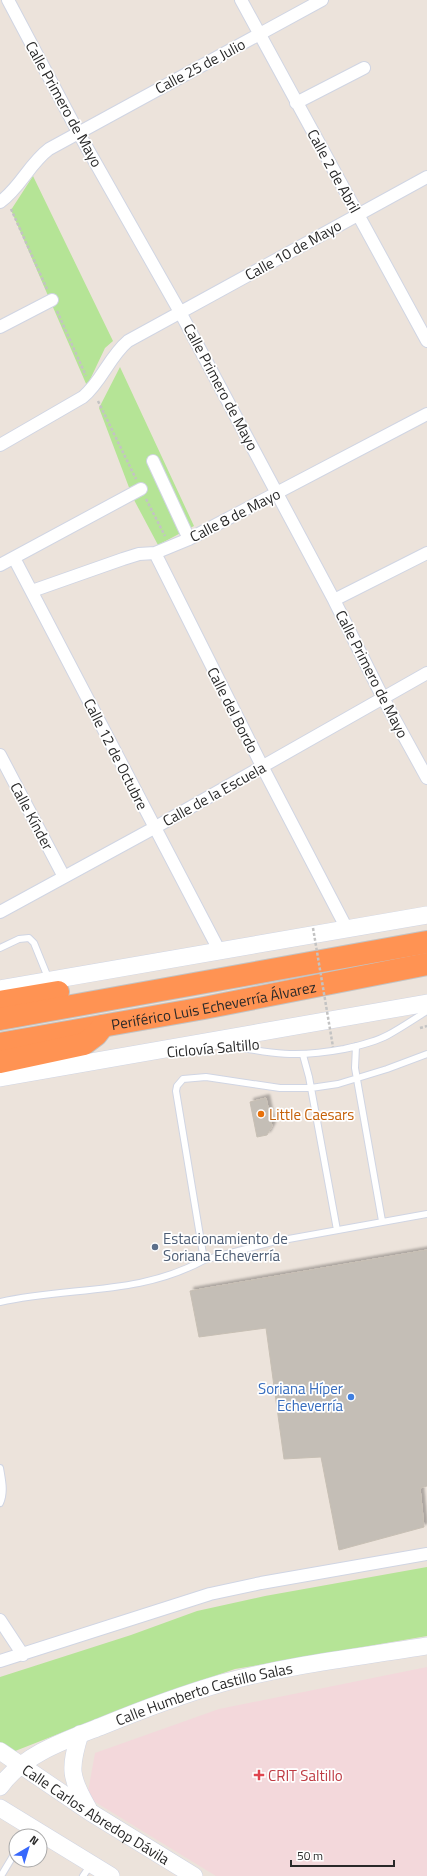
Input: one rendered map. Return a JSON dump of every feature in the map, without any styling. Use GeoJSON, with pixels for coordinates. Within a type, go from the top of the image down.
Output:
{"type":"FeatureCollection","features":[{"type":"Feature","properties":{"kind":"highway","name":"Periférico Luis Echeverría Álvarez"},"geometry":{"type":"LineString","coordinates":[[0,1019],[427,942]]}},
{"type":"Feature","properties":{"kind":"highway","name":"Periférico Luis Echeverría Álvarez"},"geometry":{"type":"LineString","coordinates":[[0,1044],[204,1008],[427,964]]}},
{"type":"Feature","properties":{"kind":"highway"},"geometry":{"type":"LineString","coordinates":[[0,1002],[135,979],[151,979],[170,988]]}},
{"type":"Feature","properties":{"kind":"highway"},"geometry":{"type":"LineString","coordinates":[[0,1062],[84,1044],[96,1035],[103,1025]]}},
{"type":"Feature","properties":{"kind":"street","name":"Calle Primero de Mayo"},"geometry":{"type":"LineString","coordinates":[[8,0],[78,132],[180,312],[334,600],[383,698],[427,778]]}},
{"type":"Feature","properties":{"kind":"street","name":"Calle 2 de Abril"},"geometry":{"type":"LineString","coordinates":[[241,0],[427,341]]}},
{"type":"Feature","properties":{"kind":"street","name":"Calle 25 de Julio"},"geometry":{"type":"LineString","coordinates":[[0,202],[14,190],[41,155],[78,132],[322,0]]}},
{"type":"Feature","properties":{"kind":"street"},"geometry":{"type":"LineString","coordinates":[[296,103],[364,68]]}},
{"type":"Feature","properties":{"kind":"street","name":"Calle 10 de Mayo"},"geometry":{"type":"LineString","coordinates":[[0,445],[83,398],[92,390],[119,349],[128,342],[427,177]]}},
{"type":"Feature","properties":{"kind":"street"},"geometry":{"type":"LineString","coordinates":[[0,327],[52,300]]}},
{"type":"Feature","properties":{"kind":"street","name":"Calle 8 de Mayo"},"geometry":{"type":"LineString","coordinates":[[32,591],[139,554],[155,553],[189,539],[427,414]]}},
{"type":"Feature","properties":{"kind":"street"},"geometry":{"type":"LineString","coordinates":[[153,461],[189,539]]}},
{"type":"Feature","properties":{"kind":"street"},"geometry":{"type":"LineString","coordinates":[[0,565],[141,489]]}},
{"type":"Feature","properties":{"kind":"street","name":"Calle del Bordo"},"geometry":{"type":"LineString","coordinates":[[155,553],[262,768],[347,929]]}},
{"type":"Feature","properties":{"kind":"street"},"geometry":{"type":"LineString","coordinates":[[334,600],[427,553]]}},
{"type":"Feature","properties":{"kind":"street","name":"Calle 12 de Octubre"},"geometry":{"type":"LineString","coordinates":[[14,558],[219,950]]}},
{"type":"Feature","properties":{"kind":"street","name":"Calle de la Escuela"},"geometry":{"type":"LineString","coordinates":[[0,912],[262,768],[427,673]]}},
{"type":"Feature","properties":{"kind":"street","name":"Calle Kínder"},"geometry":{"type":"LineString","coordinates":[[0,755],[64,877]]}},
{"type":"Feature","properties":{"kind":"street"},"geometry":{"type":"LineString","coordinates":[[0,989],[427,915]]}},
{"type":"Feature","properties":{"kind":"street"},"geometry":{"type":"LineString","coordinates":[[0,1078],[427,1003]]}},
{"type":"Feature","properties":{"kind":"street"},"geometry":{"type":"LineString","coordinates":[[0,1662],[210,1594],[261,1583],[427,1554]]}},
{"type":"Feature","properties":{"kind":"street"},"geometry":{"type":"LineString","coordinates":[[0,1620],[23,1655]]}},
{"type":"Feature","properties":{"kind":"street","name":"Calle Humberto Castillo Salas"},"geometry":{"type":"LineString","coordinates":[[0,1788],[21,1765],[44,1750],[80,1734],[155,1705],[222,1683],[288,1669],[427,1646]]}},
{"type":"Feature","properties":{"kind":"street"},"geometry":{"type":"LineString","coordinates":[[80,1734],[74,1755],[73,1774],[75,1786],[90,1812]]}},
{"type":"Feature","properties":{"kind":"street","name":"Calle Carlos Abredop Dávila"},"geometry":{"type":"LineString","coordinates":[[0,1751],[90,1812],[194,1876]]}},
{"type":"Feature","properties":{"kind":"street"},"geometry":{"type":"LineString","coordinates":[[0,1808],[87,1870],[111,1876]]}},
{"type":"Feature","properties":{"kind":"lane"},"geometry":{"type":"LineString","coordinates":[[0,948],[19,938],[29,938],[34,943],[49,980]]}},
{"type":"Feature","properties":{"kind":"lane"},"geometry":{"type":"LineString","coordinates":[[206,1041],[273,1054],[303,1055],[356,1046],[387,1036],[427,1011]]}},
{"type":"Feature","properties":{"kind":"lane"},"geometry":{"type":"LineString","coordinates":[[356,1046],[355,1068],[382,1222]]}},
{"type":"Feature","properties":{"kind":"lane"},"geometry":{"type":"LineString","coordinates":[[204,1260],[177,1086],[183,1079],[206,1077],[280,1088],[311,1088],[338,1084],[357,1079],[427,1054]]}},
{"type":"Feature","properties":{"kind":"lane"},"geometry":{"type":"LineString","coordinates":[[303,1055],[311,1088],[337,1230]]}},
{"type":"Feature","properties":{"kind":"lane"},"geometry":{"type":"LineString","coordinates":[[0,1302],[142,1284],[183,1271],[204,1260],[272,1242],[427,1214]]}},
{"type":"Feature","properties":{"kind":"lane"},"geometry":{"type":"LineString","coordinates":[[0,1468],[3,1498],[0,1503]]}},
{"type":"Feature","properties":{"kind":"lane"},"geometry":{"type":"LineString","coordinates":[[1,1876],[8,1864]]}},
{"type":"Feature","properties":{"kind":"path"},"geometry":{"type":"LineString","coordinates":[[313,928],[333,1047]]}},
{"type":"Feature","properties":{"kind":"path"},"geometry":{"type":"LineString","coordinates":[[414,1029],[427,1026]]}},
{"type":"Feature","properties":{"kind":"path"},"geometry":{"type":"LineString","coordinates":[[331,1043],[339,1042]]}},
{"type":"Feature","properties":{"kind":"shaded area","name":"CRIT Saltillo"},"geometry":{"type":"Polygon","coordinates":[[[427,1667],[427,1876],[216,1876],[87,1797],[95,1753],[219,1709],[427,1667]]]}},
{"type":"Feature","properties":{"kind":"green space"},"geometry":{"type":"Polygon","coordinates":[[[33,176],[113,341],[105,348],[87,386],[11,210],[33,176]]]}},
{"type":"Feature","properties":{"kind":"green space"},"geometry":{"type":"Polygon","coordinates":[[[120,367],[194,526],[158,545],[133,498],[99,408],[120,367]]]}},
{"type":"Feature","properties":{"kind":"green space"},"geometry":{"type":"Polygon","coordinates":[[[427,1567],[427,1636],[235,1669],[147,1699],[0,1757],[0,1677],[131,1635],[197,1611],[265,1596],[427,1567]]]}},
{"type":"Feature","properties":{"kind":"building","name":"Little Caesars"},"geometry":{"type":"Polygon","coordinates":[[[266,1098],[272,1126],[267,1135],[257,1137],[250,1102],[266,1098]]]}},
{"type":"Feature","properties":{"kind":"building","name":"Soriana Híper Echeverría"},"geometry":{"type":"Polygon","coordinates":[[[427,1250],[427,1486],[420,1488],[424,1527],[339,1550],[321,1457],[284,1459],[266,1328],[199,1337],[190,1291],[427,1250]]]}},
{"type":"Feature","properties":{"kind":"place","name":"Little Caesars"},"geometry":{"type":"Point","coordinates":[261,1114]}},
{"type":"Feature","properties":{"kind":"place","name":"Estacionamiento de Soriana Echeverría"},"geometry":{"type":"Point","coordinates":[155,1247]}},
{"type":"Feature","properties":{"kind":"place","name":"Soriana Híper Echeverría"},"geometry":{"type":"Point","coordinates":[351,1397]}},
{"type":"Feature","properties":{"kind":"place","name":"CRIT Saltillo"},"geometry":{"type":"Point","coordinates":[259,1775]}}]}
